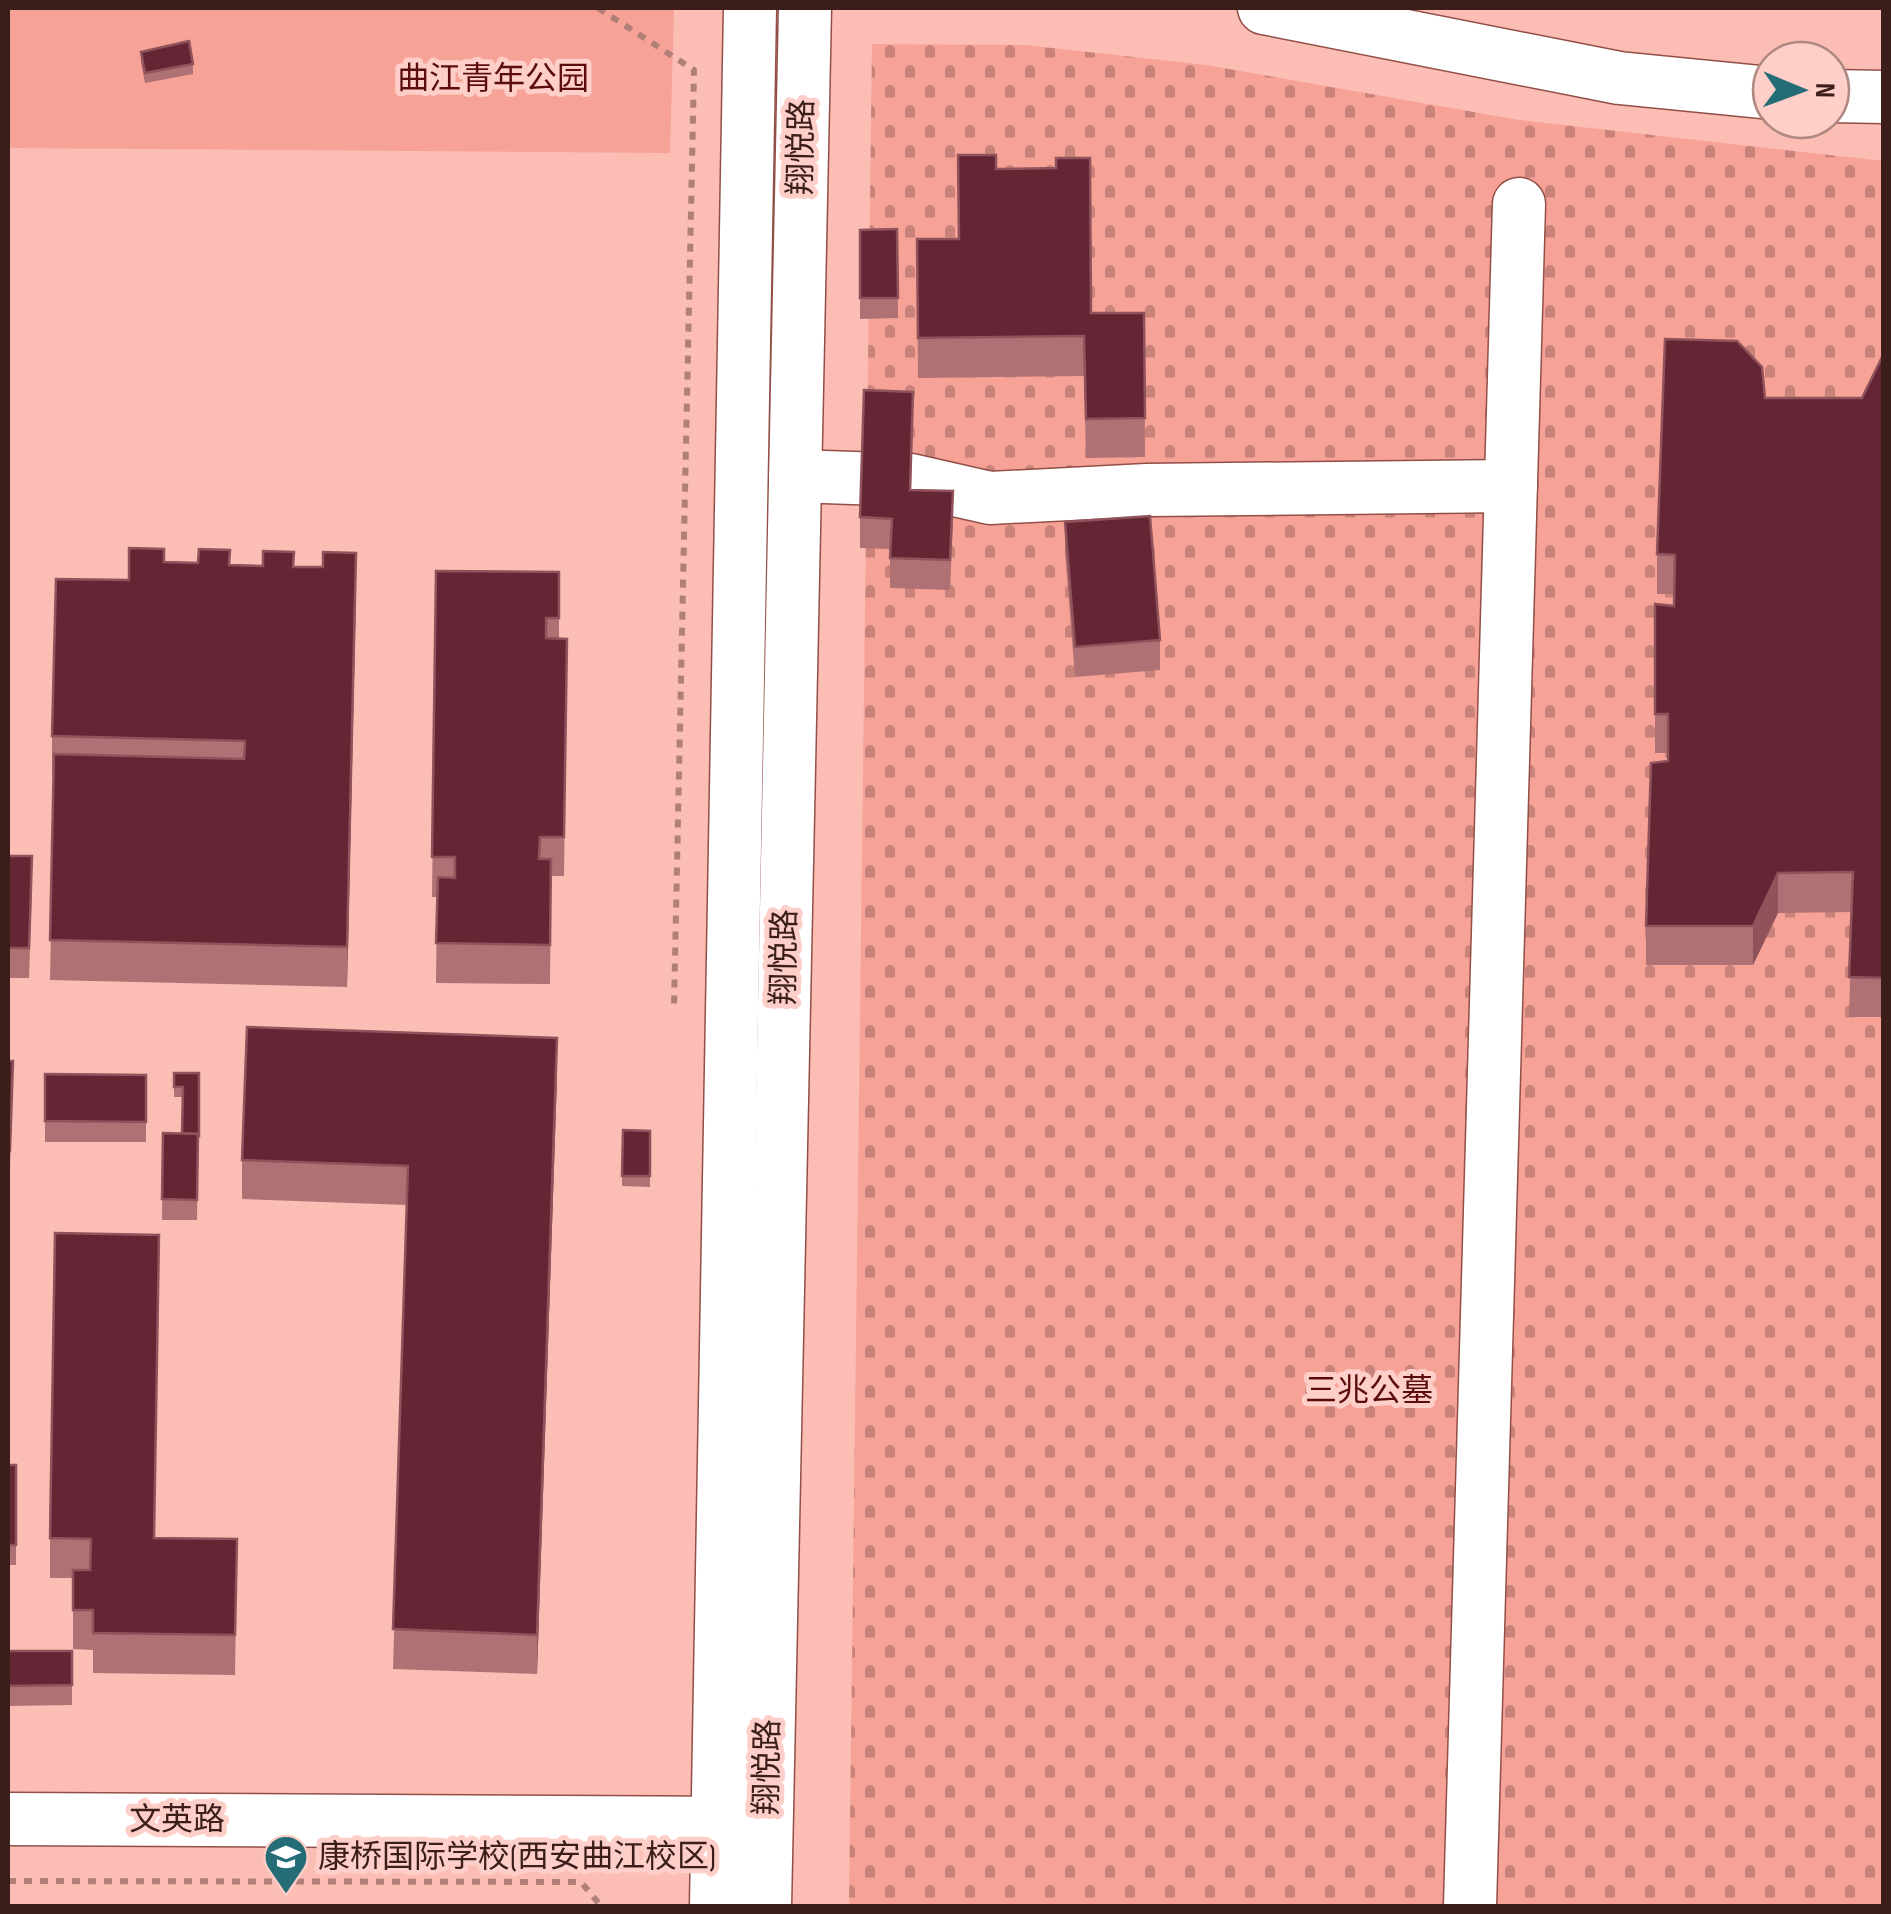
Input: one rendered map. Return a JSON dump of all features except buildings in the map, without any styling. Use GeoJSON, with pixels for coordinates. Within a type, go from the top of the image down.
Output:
{"type":"FeatureCollection","features":[{"type":"Feature","properties":{"kind":"street","name":"翔悦路"},"geometry":{"type":"LineString","coordinates":[[750,8],[720,1540],[742,1804],[765,1906]]}},
{"type":"Feature","properties":{"kind":"street","name":"翔悦路"},"geometry":{"type":"LineString","coordinates":[[716,1906],[742,1804],[795,476],[806,8]]}},
{"type":"Feature","properties":{"kind":"street"},"geometry":{"type":"LineString","coordinates":[[1264,8],[1619,78],[1751,92]]}},
{"type":"Feature","properties":{"kind":"street"},"geometry":{"type":"LineString","coordinates":[[1851,96],[1884,96]]}},
{"type":"Feature","properties":{"kind":"street"},"geometry":{"type":"LineString","coordinates":[[1470,1906],[1519,204]]}},
{"type":"Feature","properties":{"kind":"street"},"geometry":{"type":"LineString","coordinates":[[795,476],[911,480],[990,498],[1147,490],[1511,486]]}},
{"type":"Feature","properties":{"kind":"street","name":"文英路"},"geometry":{"type":"LineString","coordinates":[[8,1783],[742,1804]]}},
{"type":"Feature","properties":{"kind":"street","name":"文英路"},"geometry":{"type":"LineString","coordinates":[[8,1819],[742,1804]]}},
{"type":"Feature","properties":{"kind":"path"},"geometry":{"type":"LineString","coordinates":[[598,8],[694,70],[674,1006]]}},
{"type":"Feature","properties":{"kind":"path"},"geometry":{"type":"LineString","coordinates":[[8,1881],[581,1882],[601,1906]]}},
{"type":"Feature","properties":{"kind":"green space","name":"曲江青年公园"},"geometry":{"type":"Polygon","coordinates":[[[8,8],[674,8],[670,153],[8,148],[8,8]]]}},
{"type":"Feature","properties":{"kind":"green space","name":"三兆公墓"},"geometry":{"type":"Polygon","coordinates":[[[872,44],[1025,45],[1206,65],[1519,120],[1883,161],[1883,1906],[849,1906],[872,44]]]}},
{"type":"Feature","properties":{"kind":"place","name":"康桥国际学校(西安曲江校区)"},"geometry":{"type":"Point","coordinates":[286,1895]}}]}
